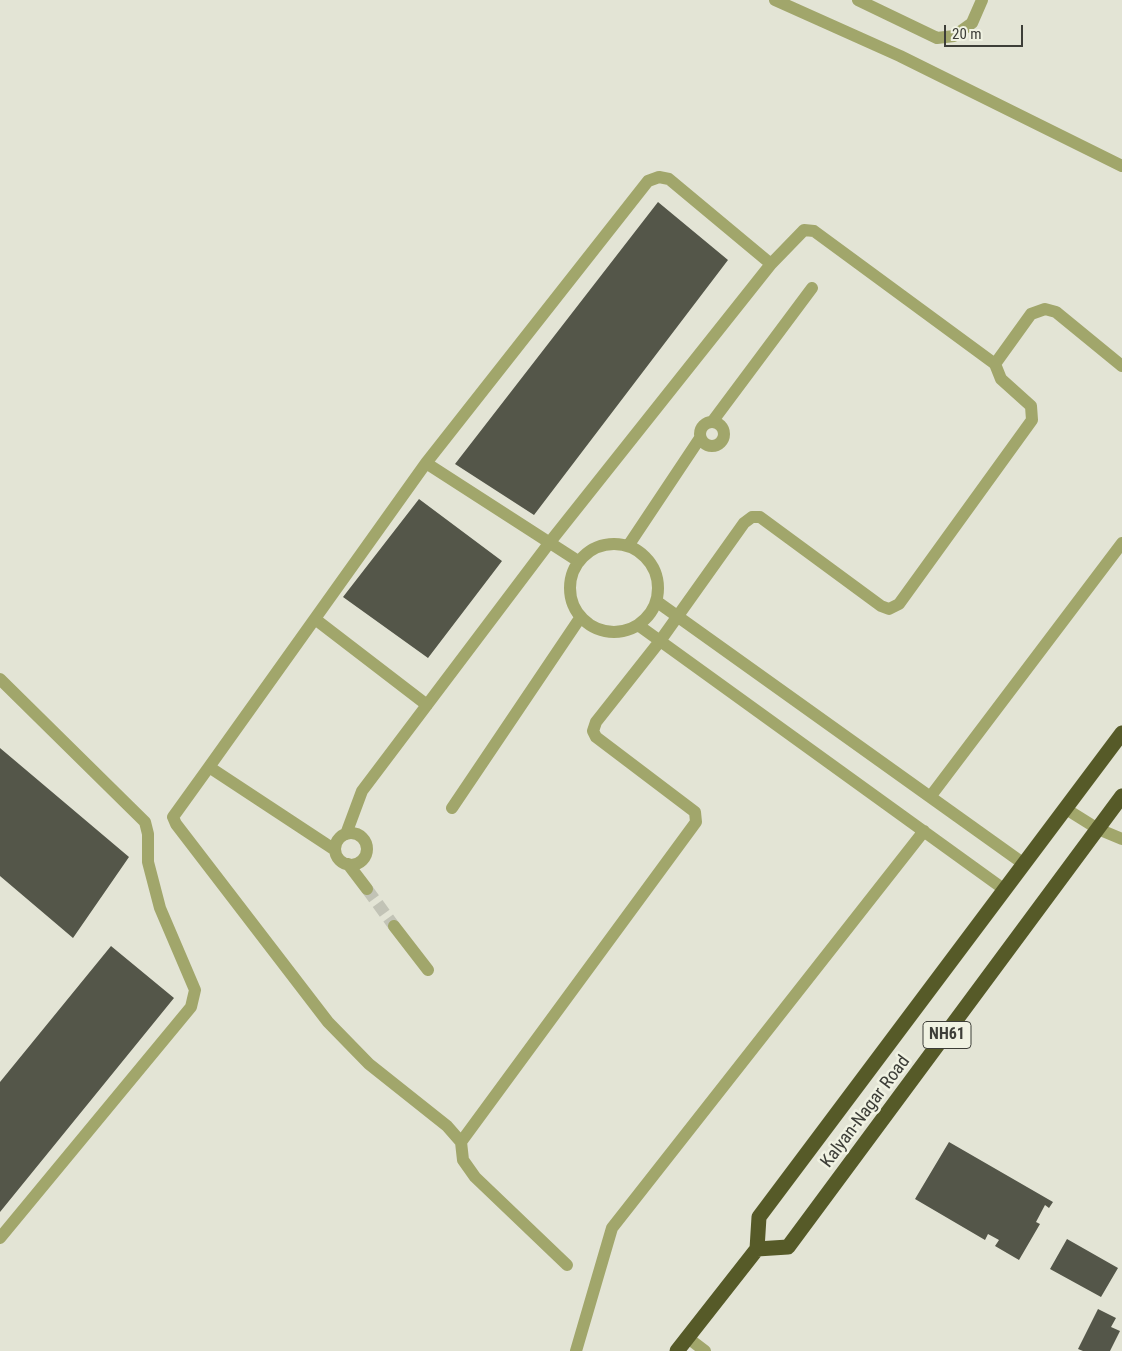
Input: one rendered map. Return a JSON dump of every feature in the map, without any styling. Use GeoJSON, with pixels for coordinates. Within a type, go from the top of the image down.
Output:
{"type":"FeatureCollection","features":[{"type":"Feature","properties":{"kind":"highway"},"geometry":{"type":"LineString","coordinates":[[677,1351],[757,1249],[759,1217],[1122,733]]}},
{"type":"Feature","properties":{"kind":"highway","name":"Kalyan-Nagar Road"},"geometry":{"type":"LineString","coordinates":[[757,1249],[788,1247],[1122,796]]}},
{"type":"Feature","properties":{"kind":"street"},"geometry":{"type":"LineString","coordinates":[[775,0],[900,56],[1122,166]]}},
{"type":"Feature","properties":{"kind":"street"},"geometry":{"type":"LineString","coordinates":[[858,0],[937,38],[954,36],[972,24],[982,0]]}},
{"type":"Feature","properties":{"kind":"street"},"geometry":{"type":"LineString","coordinates":[[567,1265],[475,1177],[463,1160],[461,1142],[447,1126],[368,1064],[328,1022],[173,818],[426,464],[648,181],[659,177],[669,179],[771,264]]}},
{"type":"Feature","properties":{"kind":"street"},"geometry":{"type":"LineString","coordinates":[[366,889],[348,864],[339,860],[335,850],[337,840],[346,834],[362,790],[550,542],[771,264],[804,230],[814,231],[995,364],[1001,379],[1031,406],[1032,420],[899,604],[889,609],[881,606],[760,517],[752,518],[744,524],[660,641],[596,722],[593,731],[596,737],[695,812],[696,822],[461,1142]]}},
{"type":"Feature","properties":{"kind":"street"},"geometry":{"type":"LineString","coordinates":[[628,546],[700,438],[702,427],[712,422],[812,288]]}},
{"type":"Feature","properties":{"kind":"street"},"geometry":{"type":"LineString","coordinates":[[995,364],[1031,314],[1044,308],[1056,312],[1122,366]]}},
{"type":"Feature","properties":{"kind":"street"},"geometry":{"type":"LineString","coordinates":[[700,438],[708,447],[720,443],[724,431],[719,424],[712,422]]}},
{"type":"Feature","properties":{"kind":"street"},"geometry":{"type":"LineString","coordinates":[[426,464],[578,561]]}},
{"type":"Feature","properties":{"kind":"street"},"geometry":{"type":"LineString","coordinates":[[930,797],[1122,543]]}},
{"type":"Feature","properties":{"kind":"street"},"geometry":{"type":"LineString","coordinates":[[619,544],[628,546],[645,556],[654,568],[658,582],[656,601],[649,615],[638,625],[619,633],[604,632],[590,627],[580,618],[572,605],[569,590],[571,575],[578,561],[589,551],[603,545],[619,544]]}},
{"type":"Feature","properties":{"kind":"street"},"geometry":{"type":"LineString","coordinates":[[656,601],[1024,864]]}},
{"type":"Feature","properties":{"kind":"street"},"geometry":{"type":"LineString","coordinates":[[452,808],[580,618]]}},
{"type":"Feature","properties":{"kind":"street"},"geometry":{"type":"LineString","coordinates":[[315,619],[427,705]]}},
{"type":"Feature","properties":{"kind":"street"},"geometry":{"type":"LineString","coordinates":[[638,625],[1005,890]]}},
{"type":"Feature","properties":{"kind":"street"},"geometry":{"type":"LineString","coordinates":[[0,679],[145,822],[148,834],[148,862],[160,908],[195,990],[191,1007],[0,1238]]}},
{"type":"Feature","properties":{"kind":"street"},"geometry":{"type":"LineString","coordinates":[[209,767],[335,850]]}},
{"type":"Feature","properties":{"kind":"street"},"geometry":{"type":"LineString","coordinates":[[1066,809],[1098,829],[1122,839]]}},
{"type":"Feature","properties":{"kind":"street"},"geometry":{"type":"LineString","coordinates":[[576,1351],[612,1228],[924,832]]}},
{"type":"Feature","properties":{"kind":"street"},"geometry":{"type":"LineString","coordinates":[[346,834],[361,836],[366,850],[362,860],[348,864]]}},
{"type":"Feature","properties":{"kind":"street"},"geometry":{"type":"LineString","coordinates":[[394,926],[428,970]]}},
{"type":"Feature","properties":{"kind":"street"},"geometry":{"type":"LineString","coordinates":[[688,1338],[706,1351]]}},
{"type":"Feature","properties":{"kind":"building"},"geometry":{"type":"Polygon","coordinates":[[[658,202],[728,260],[534,515],[455,464],[658,202]]]}},
{"type":"Feature","properties":{"kind":"building"},"geometry":{"type":"Polygon","coordinates":[[[419,499],[502,561],[428,658],[343,597],[419,499]]]}},
{"type":"Feature","properties":{"kind":"building"},"geometry":{"type":"Polygon","coordinates":[[[0,748],[129,857],[73,938],[0,876],[0,748]]]}},
{"type":"Feature","properties":{"kind":"building"},"geometry":{"type":"Polygon","coordinates":[[[111,946],[174,998],[0,1212],[0,1082],[111,946]]]}},
{"type":"Feature","properties":{"kind":"building"},"geometry":{"type":"Polygon","coordinates":[[[949,1142],[1053,1202],[1049,1208],[1045,1205],[1036,1222],[1040,1224],[1019,1260],[995,1246],[999,1240],[988,1234],[985,1240],[915,1199],[949,1142]]]}},
{"type":"Feature","properties":{"kind":"building"},"geometry":{"type":"Polygon","coordinates":[[[1067,1239],[1118,1268],[1101,1297],[1050,1269],[1067,1239]]]}},
{"type":"Feature","properties":{"kind":"building"},"geometry":{"type":"Polygon","coordinates":[[[1098,1309],[1116,1318],[1111,1327],[1120,1331],[1110,1351],[1083,1351],[1078,1349],[1098,1309]]]}},
{"type":"Feature","properties":{"kind":"tunnel"},"geometry":{"type":"LineString","coordinates":[[367,889],[394,926]]}}]}
